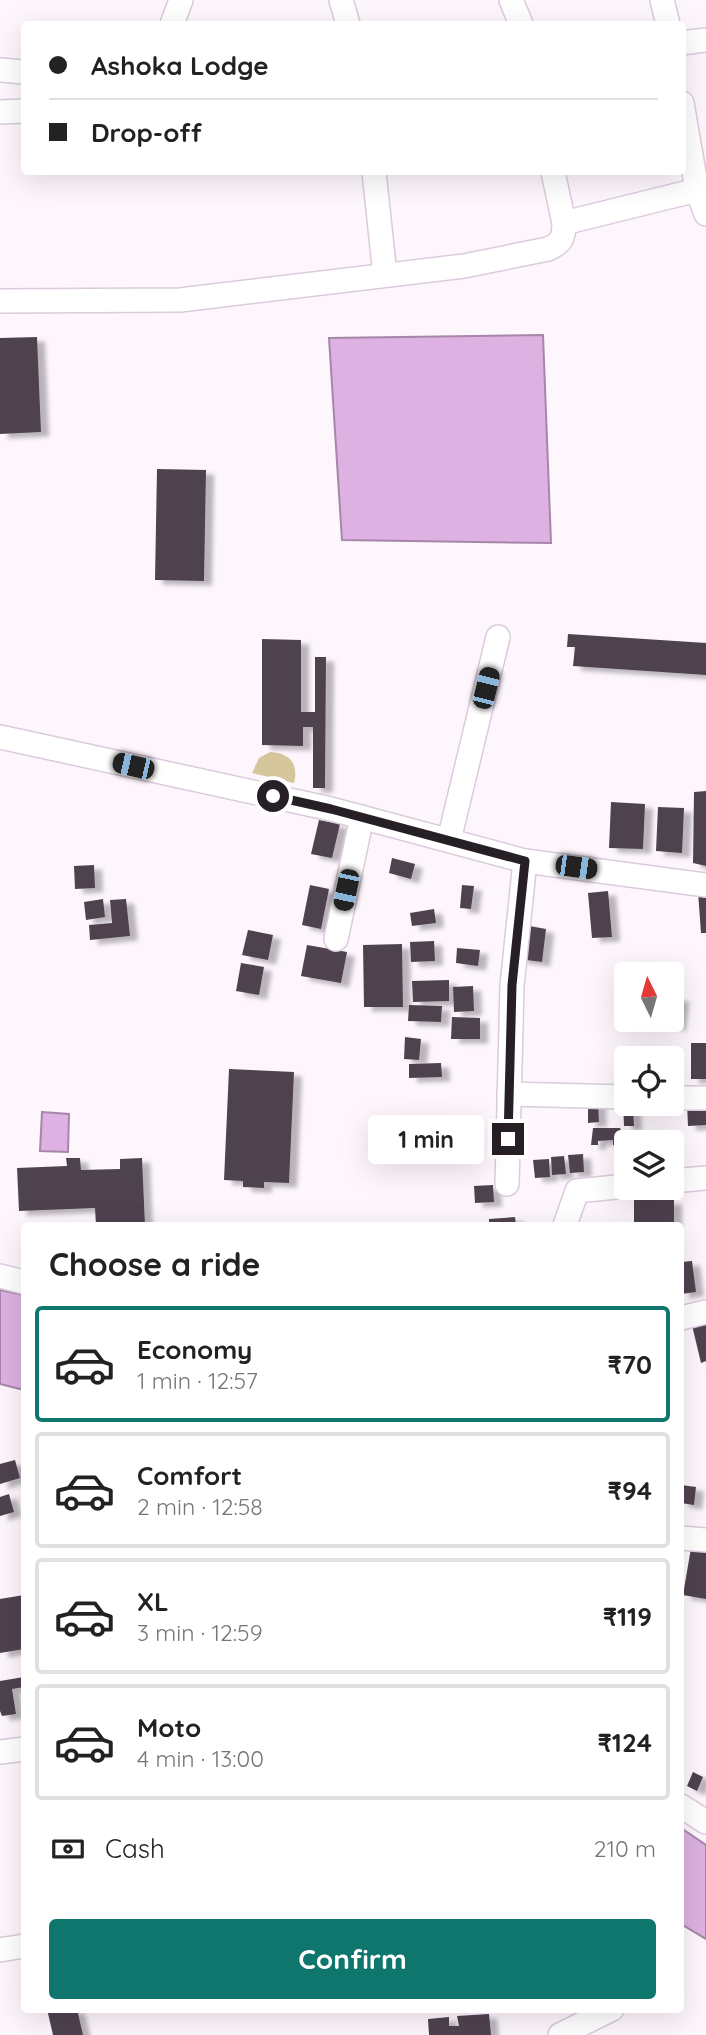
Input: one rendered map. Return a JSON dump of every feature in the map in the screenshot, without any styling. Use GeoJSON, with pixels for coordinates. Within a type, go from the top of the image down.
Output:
{"type":"FeatureCollection","features":[{"type":"Feature","properties":{"kind":"street"},"geometry":{"type":"LineString","coordinates":[[173,21],[181,0]]}},
{"type":"Feature","properties":{"kind":"street"},"geometry":{"type":"LineString","coordinates":[[341,0],[347,21]]}},
{"type":"Feature","properties":{"kind":"street"},"geometry":{"type":"LineString","coordinates":[[511,0],[520,21]]}},
{"type":"Feature","properties":{"kind":"street"},"geometry":{"type":"LineString","coordinates":[[662,0],[667,21]]}},
{"type":"Feature","properties":{"kind":"street"},"geometry":{"type":"LineString","coordinates":[[686,43],[706,40]]}},
{"type":"Feature","properties":{"kind":"street"},"geometry":{"type":"LineString","coordinates":[[0,70],[21,72]]}},
{"type":"Feature","properties":{"kind":"street"},"geometry":{"type":"LineString","coordinates":[[0,112],[21,111]]}},
{"type":"Feature","properties":{"kind":"street"},"geometry":{"type":"LineString","coordinates":[[564,223],[703,205],[686,122]]}},
{"type":"Feature","properties":{"kind":"street"},"geometry":{"type":"LineString","coordinates":[[374,175],[385,275]]}},
{"type":"Feature","properties":{"kind":"street"},"geometry":{"type":"LineString","coordinates":[[0,300],[180,300],[464,265],[548,249],[557,245],[564,237],[564,223],[554,175]]}},
{"type":"Feature","properties":{"kind":"street"},"geometry":{"type":"LineString","coordinates":[[449,840],[498,637]]}},
{"type":"Feature","properties":{"kind":"street"},"geometry":{"type":"LineString","coordinates":[[0,737],[362,817],[525,861],[706,885]]}},
{"type":"Feature","properties":{"kind":"street"},"geometry":{"type":"LineString","coordinates":[[336,939],[362,817]]}},
{"type":"Feature","properties":{"kind":"street"},"geometry":{"type":"LineString","coordinates":[[507,1184],[512,985],[525,861]]}},
{"type":"Feature","properties":{"kind":"street"},"geometry":{"type":"LineString","coordinates":[[509,1094],[614,1097]]}},
{"type":"Feature","properties":{"kind":"street"},"geometry":{"type":"LineString","coordinates":[[684,1098],[706,1098]]}},
{"type":"Feature","properties":{"kind":"street"},"geometry":{"type":"LineString","coordinates":[[684,1180],[706,1178]]}},
{"type":"Feature","properties":{"kind":"street"},"geometry":{"type":"LineString","coordinates":[[566,1222],[577,1191],[614,1187]]}},
{"type":"Feature","properties":{"kind":"street"},"geometry":{"type":"LineString","coordinates":[[0,1276],[21,1281]]}},
{"type":"Feature","properties":{"kind":"street"},"geometry":{"type":"LineString","coordinates":[[684,1317],[706,1312]]}},
{"type":"Feature","properties":{"kind":"street"},"geometry":{"type":"LineString","coordinates":[[684,1538],[706,1540]]}},
{"type":"Feature","properties":{"kind":"street"},"geometry":{"type":"LineString","coordinates":[[0,1752],[21,1749]]}},
{"type":"Feature","properties":{"kind":"street"},"geometry":{"type":"LineString","coordinates":[[684,1809],[706,1822]]}},
{"type":"Feature","properties":{"kind":"street"},"geometry":{"type":"LineString","coordinates":[[0,1950],[21,1946]]}},
{"type":"Feature","properties":{"kind":"street"},"geometry":{"type":"LineString","coordinates":[[560,2035],[604,2013]]}},
{"type":"Feature","properties":{"kind":"shaded area"},"geometry":{"type":"Polygon","coordinates":[[[543,335],[551,543],[342,540],[329,338],[543,335]]]}},
{"type":"Feature","properties":{"kind":"shaded area"},"geometry":{"type":"Polygon","coordinates":[[[270,752],[282,754],[291,760],[295,770],[294,783],[252,773],[259,758],[270,752]]]}},
{"type":"Feature","properties":{"kind":"shaded area"},"geometry":{"type":"Polygon","coordinates":[[[42,1112],[69,1114],[68,1152],[40,1151],[42,1112]]]}},
{"type":"Feature","properties":{"kind":"shaded area"},"geometry":{"type":"Polygon","coordinates":[[[0,1290],[21,1294],[21,1389],[0,1384],[0,1290]]]}},
{"type":"Feature","properties":{"kind":"shaded area"},"geometry":{"type":"Polygon","coordinates":[[[684,1830],[706,1845],[706,1939],[684,1926],[684,1830]]]}},
{"type":"Feature","properties":{"kind":"building"},"geometry":{"type":"Polygon","coordinates":[[[37,337],[41,432],[0,434],[0,338],[37,337]]]}},
{"type":"Feature","properties":{"kind":"building"},"geometry":{"type":"Polygon","coordinates":[[[157,469],[206,470],[204,581],[155,580],[157,469]]]}},
{"type":"Feature","properties":{"kind":"building"},"geometry":{"type":"Polygon","coordinates":[[[568,634],[706,643],[706,675],[573,666],[575,647],[567,647],[568,634]]]}},
{"type":"Feature","properties":{"kind":"building"},"geometry":{"type":"Polygon","coordinates":[[[262,639],[301,640],[301,712],[315,712],[315,657],[326,657],[325,788],[313,788],[313,727],[303,727],[303,746],[262,745],[262,639]]]}},
{"type":"Feature","properties":{"kind":"building"},"geometry":{"type":"Polygon","coordinates":[[[706,791],[706,866],[693,863],[694,792],[706,791]]]}},
{"type":"Feature","properties":{"kind":"building"},"geometry":{"type":"Polygon","coordinates":[[[611,802],[645,804],[643,849],[609,848],[611,802]]]}},
{"type":"Feature","properties":{"kind":"building"},"geometry":{"type":"Polygon","coordinates":[[[658,807],[684,808],[682,853],[656,851],[658,807]]]}},
{"type":"Feature","properties":{"kind":"building"},"geometry":{"type":"Polygon","coordinates":[[[319,820],[340,824],[332,858],[311,854],[319,820]]]}},
{"type":"Feature","properties":{"kind":"building"},"geometry":{"type":"Polygon","coordinates":[[[392,858],[415,864],[411,879],[389,873],[392,858]]]}},
{"type":"Feature","properties":{"kind":"building"},"geometry":{"type":"Polygon","coordinates":[[[94,865],[95,888],[75,889],[74,866],[94,865]]]}},
{"type":"Feature","properties":{"kind":"building"},"geometry":{"type":"Polygon","coordinates":[[[310,885],[329,889],[321,929],[302,925],[310,885]]]}},
{"type":"Feature","properties":{"kind":"building"},"geometry":{"type":"Polygon","coordinates":[[[462,885],[474,886],[471,909],[460,908],[462,885]]]}},
{"type":"Feature","properties":{"kind":"building"},"geometry":{"type":"Polygon","coordinates":[[[608,891],[612,937],[592,938],[588,893],[608,891]]]}},
{"type":"Feature","properties":{"kind":"building"},"geometry":{"type":"Polygon","coordinates":[[[698,892],[706,892],[706,933],[701,933],[698,892]]]}},
{"type":"Feature","properties":{"kind":"building"},"geometry":{"type":"Polygon","coordinates":[[[103,899],[105,917],[86,920],[84,902],[103,899]]]}},
{"type":"Feature","properties":{"kind":"building"},"geometry":{"type":"Polygon","coordinates":[[[126,899],[130,936],[90,940],[89,925],[112,923],[110,900],[126,899]]]}},
{"type":"Feature","properties":{"kind":"building"},"geometry":{"type":"Polygon","coordinates":[[[434,909],[436,923],[412,926],[410,913],[434,909]]]}},
{"type":"Feature","properties":{"kind":"building"},"geometry":{"type":"Polygon","coordinates":[[[524,925],[546,929],[542,962],[519,959],[524,925]]]}},
{"type":"Feature","properties":{"kind":"building"},"geometry":{"type":"Polygon","coordinates":[[[248,930],[273,935],[268,960],[242,955],[248,930]]]}},
{"type":"Feature","properties":{"kind":"building"},"geometry":{"type":"Polygon","coordinates":[[[434,941],[435,961],[411,962],[410,942],[434,941]]]}},
{"type":"Feature","properties":{"kind":"building"},"geometry":{"type":"Polygon","coordinates":[[[402,944],[403,1007],[364,1007],[363,945],[402,944]]]}},
{"type":"Feature","properties":{"kind":"building"},"geometry":{"type":"Polygon","coordinates":[[[307,945],[347,952],[341,983],[301,976],[307,945]]]}},
{"type":"Feature","properties":{"kind":"building"},"geometry":{"type":"Polygon","coordinates":[[[457,948],[480,950],[478,966],[456,963],[457,948]]]}},
{"type":"Feature","properties":{"kind":"building"},"geometry":{"type":"Polygon","coordinates":[[[241,963],[264,967],[259,995],[236,991],[241,963]]]}},
{"type":"Feature","properties":{"kind":"building"},"geometry":{"type":"Polygon","coordinates":[[[449,980],[449,1001],[413,1002],[412,981],[449,980]]]}},
{"type":"Feature","properties":{"kind":"building"},"geometry":{"type":"Polygon","coordinates":[[[473,986],[474,1011],[454,1012],[453,987],[473,986]]]}},
{"type":"Feature","properties":{"kind":"building"},"geometry":{"type":"Polygon","coordinates":[[[409,1005],[442,1006],[441,1022],[408,1021],[409,1005]]]}},
{"type":"Feature","properties":{"kind":"building"},"geometry":{"type":"Polygon","coordinates":[[[452,1017],[480,1018],[480,1039],[451,1039],[452,1017]]]}},
{"type":"Feature","properties":{"kind":"building"},"geometry":{"type":"Polygon","coordinates":[[[405,1037],[421,1039],[419,1060],[404,1059],[405,1037]]]}},
{"type":"Feature","properties":{"kind":"building"},"geometry":{"type":"Polygon","coordinates":[[[691,1043],[706,1043],[706,1079],[691,1079],[691,1043]]]}},
{"type":"Feature","properties":{"kind":"building"},"geometry":{"type":"Polygon","coordinates":[[[441,1063],[442,1077],[409,1078],[409,1064],[441,1063]]]}},
{"type":"Feature","properties":{"kind":"building"},"geometry":{"type":"Polygon","coordinates":[[[229,1069],[294,1072],[289,1183],[264,1182],[264,1188],[243,1187],[243,1181],[224,1180],[229,1069]]]}},
{"type":"Feature","properties":{"kind":"building"},"geometry":{"type":"Polygon","coordinates":[[[588,1101],[598,1101],[599,1122],[588,1123],[588,1101]]]}},
{"type":"Feature","properties":{"kind":"building"},"geometry":{"type":"Polygon","coordinates":[[[706,1103],[706,1125],[688,1126],[687,1104],[706,1103]]]}},
{"type":"Feature","properties":{"kind":"building"},"geometry":{"type":"Polygon","coordinates":[[[624,1116],[634,1116],[634,1126],[624,1126],[624,1116]]]}},
{"type":"Feature","properties":{"kind":"building"},"geometry":{"type":"Polygon","coordinates":[[[593,1128],[620,1128],[621,1130],[614,1130],[614,1145],[613,1140],[598,1141],[598,1145],[591,1145],[593,1128]]]}},
{"type":"Feature","properties":{"kind":"building"},"geometry":{"type":"Polygon","coordinates":[[[583,1154],[584,1172],[570,1173],[568,1155],[583,1154]]]}},
{"type":"Feature","properties":{"kind":"building"},"geometry":{"type":"Polygon","coordinates":[[[564,1156],[566,1174],[552,1175],[551,1157],[564,1156]]]}},
{"type":"Feature","properties":{"kind":"building"},"geometry":{"type":"Polygon","coordinates":[[[66,1158],[80,1158],[81,1170],[120,1169],[120,1159],[142,1158],[145,1222],[96,1222],[95,1208],[19,1211],[17,1168],[67,1166],[66,1158]]]}},
{"type":"Feature","properties":{"kind":"building"},"geometry":{"type":"Polygon","coordinates":[[[549,1159],[550,1177],[535,1178],[533,1160],[549,1159]]]}},
{"type":"Feature","properties":{"kind":"building"},"geometry":{"type":"Polygon","coordinates":[[[493,1185],[494,1202],[475,1203],[474,1186],[493,1185]]]}},
{"type":"Feature","properties":{"kind":"building"},"geometry":{"type":"Polygon","coordinates":[[[634,1200],[674,1200],[674,1222],[634,1222],[634,1200]]]}},
{"type":"Feature","properties":{"kind":"building"},"geometry":{"type":"Polygon","coordinates":[[[515,1217],[516,1222],[489,1222],[489,1219],[515,1217]]]}},
{"type":"Feature","properties":{"kind":"building"},"geometry":{"type":"Polygon","coordinates":[[[692,1261],[696,1292],[684,1294],[684,1262],[692,1261]]]}},
{"type":"Feature","properties":{"kind":"building"},"geometry":{"type":"Polygon","coordinates":[[[706,1318],[706,1361],[701,1363],[691,1321],[706,1318]]]}},
{"type":"Feature","properties":{"kind":"building"},"geometry":{"type":"Polygon","coordinates":[[[15,1460],[20,1478],[0,1484],[0,1464],[15,1460]]]}},
{"type":"Feature","properties":{"kind":"building"},"geometry":{"type":"Polygon","coordinates":[[[684,1485],[696,1487],[694,1505],[684,1503],[684,1485]]]}},
{"type":"Feature","properties":{"kind":"building"},"geometry":{"type":"Polygon","coordinates":[[[9,1494],[14,1512],[0,1516],[0,1497],[9,1494]]]}},
{"type":"Feature","properties":{"kind":"building"},"geometry":{"type":"Polygon","coordinates":[[[691,1548],[706,1550],[706,1599],[684,1595],[691,1548]]]}},
{"type":"Feature","properties":{"kind":"building"},"geometry":{"type":"Polygon","coordinates":[[[21,1596],[21,1650],[0,1653],[0,1599],[21,1596]]]}},
{"type":"Feature","properties":{"kind":"building"},"geometry":{"type":"Polygon","coordinates":[[[21,1678],[21,1688],[12,1689],[16,1714],[2,1716],[0,1681],[21,1678]]]}},
{"type":"Feature","properties":{"kind":"building"},"geometry":{"type":"Polygon","coordinates":[[[693,1772],[703,1777],[697,1791],[687,1786],[693,1772]]]}},
{"type":"Feature","properties":{"kind":"building"},"geometry":{"type":"Polygon","coordinates":[[[48,2013],[78,2013],[83,2035],[53,2035],[48,2013]]]}},
{"type":"Feature","properties":{"kind":"building"},"geometry":{"type":"Polygon","coordinates":[[[489,2014],[491,2035],[429,2035],[428,2019],[449,2017],[449,2026],[459,2026],[457,2016],[489,2014]]]}},
{"type":"Feature","properties":{"kind":"route"},"geometry":{"type":"LineString","coordinates":[[273,796],[525,861],[512,985],[508,1139]]}}]}
